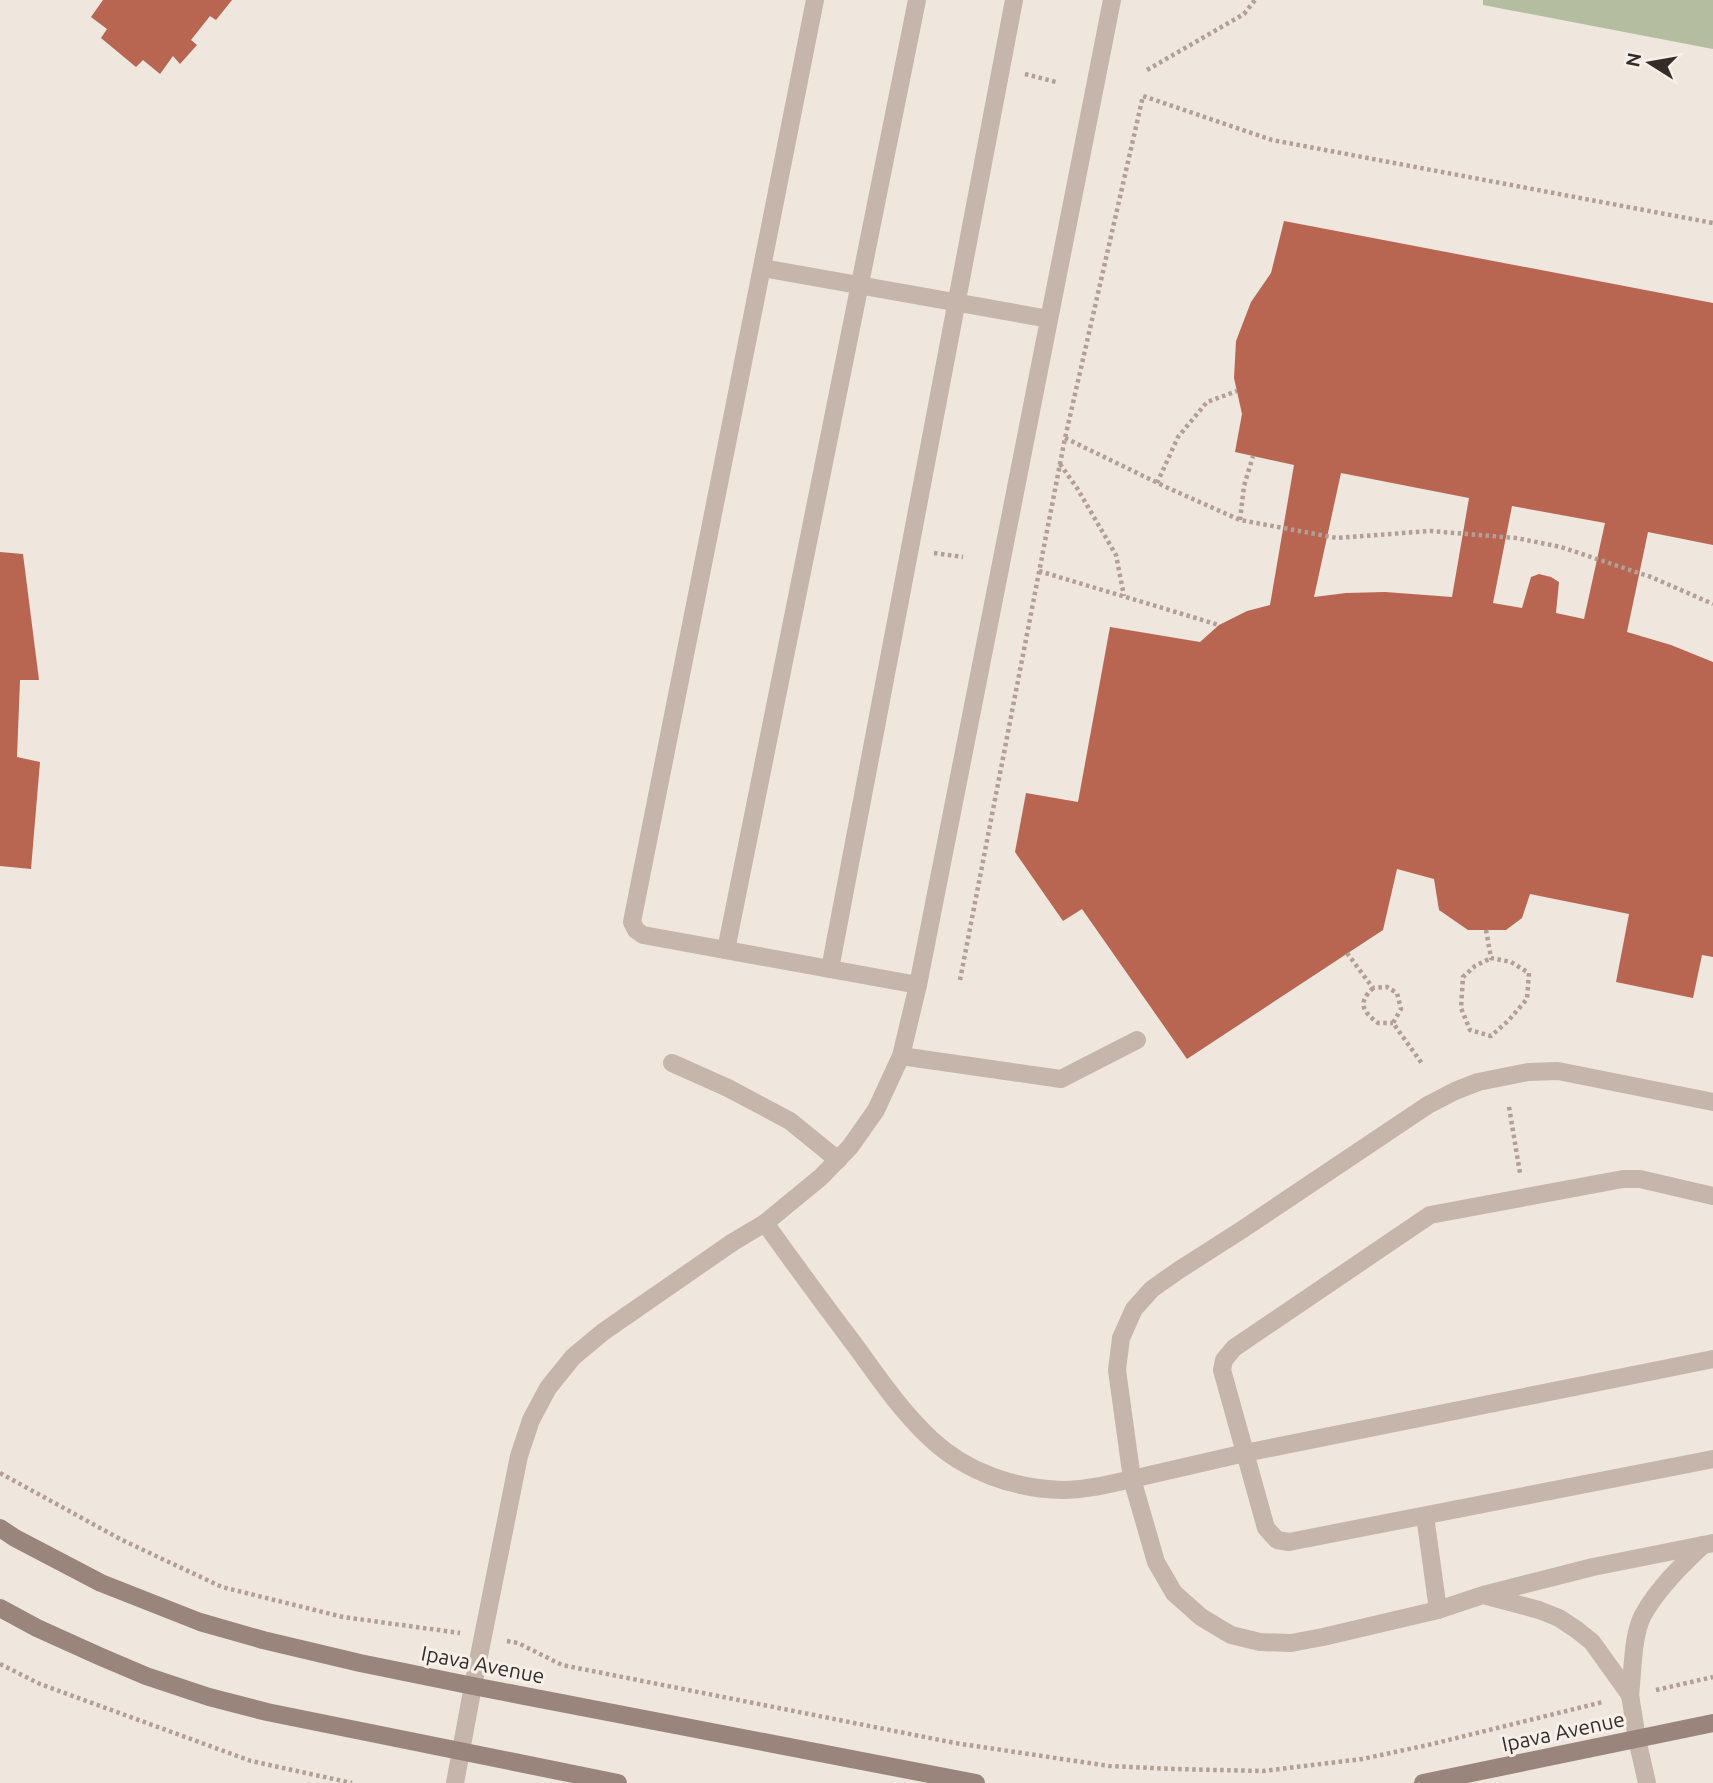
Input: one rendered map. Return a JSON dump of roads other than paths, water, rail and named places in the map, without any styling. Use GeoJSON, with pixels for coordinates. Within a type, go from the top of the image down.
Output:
{"type":"FeatureCollection","features":[{"type":"Feature","properties":{"kind":"street"},"geometry":{"type":"LineString","coordinates":[[815,0],[632,922],[636,930],[643,935],[918,985]]}},
{"type":"Feature","properties":{"kind":"street"},"geometry":{"type":"LineString","coordinates":[[726,950],[918,0]]}},
{"type":"Feature","properties":{"kind":"street"},"geometry":{"type":"LineString","coordinates":[[830,969],[1014,0]]}},
{"type":"Feature","properties":{"kind":"street"},"geometry":{"type":"LineString","coordinates":[[455,1783],[519,1457],[531,1420],[548,1388],[573,1357],[603,1332],[765,1223],[821,1177],[850,1147],[877,1110],[901,1056],[918,985],[1112,0]]}},
{"type":"Feature","properties":{"kind":"street"},"geometry":{"type":"LineString","coordinates":[[762,268],[1049,319]]}},
{"type":"Feature","properties":{"kind":"street"},"geometry":{"type":"LineString","coordinates":[[901,1056],[1061,1079],[1137,1040]]}},
{"type":"Feature","properties":{"kind":"street"},"geometry":{"type":"LineString","coordinates":[[671,1063],[728,1088],[790,1121],[838,1160]]}},
{"type":"Feature","properties":{"kind":"street"},"geometry":{"type":"LineString","coordinates":[[1708,1544],[1593,1567],[1483,1595],[1438,1610],[1323,1637],[1291,1643],[1260,1642],[1231,1635],[1201,1618],[1174,1593],[1156,1562],[1132,1479],[1117,1370],[1121,1338],[1134,1309],[1152,1289],[1428,1105],[1455,1091],[1478,1082],[1528,1072],[1558,1071],[1713,1102]]}},
{"type":"Feature","properties":{"kind":"street"},"geometry":{"type":"LineString","coordinates":[[1713,1196],[1640,1179],[1623,1179],[1430,1215],[1234,1348],[1224,1360],[1222,1370],[1266,1528],[1277,1540],[1289,1542],[1713,1459]]}},
{"type":"Feature","properties":{"kind":"street"},"geometry":{"type":"LineString","coordinates":[[765,1223],[895,1401],[933,1441],[961,1462],[995,1478],[1027,1486],[1064,1490],[1103,1486],[1245,1453],[1713,1359]]}},
{"type":"Feature","properties":{"kind":"street"},"geometry":{"type":"LineString","coordinates":[[1425,1516],[1438,1610]]}},
{"type":"Feature","properties":{"kind":"street","name":"Ipava Avenue"},"geometry":{"type":"LineString","coordinates":[[0,1528],[101,1583],[200,1622],[263,1640],[473,1686],[976,1783]]}},
{"type":"Feature","properties":{"kind":"street"},"geometry":{"type":"LineString","coordinates":[[1647,1783],[1630,1695],[1637,1635],[1642,1616],[1678,1569],[1708,1544]]}},
{"type":"Feature","properties":{"kind":"street"},"geometry":{"type":"LineString","coordinates":[[1483,1595],[1539,1610],[1559,1618],[1577,1630],[1592,1642],[1630,1695]]}},
{"type":"Feature","properties":{"kind":"street"},"geometry":{"type":"LineString","coordinates":[[0,1608],[110,1661],[209,1697],[267,1712],[618,1783]]}},
{"type":"Feature","properties":{"kind":"street","name":"Ipava Avenue"},"geometry":{"type":"LineString","coordinates":[[1423,1783],[1713,1723]]}}]}
